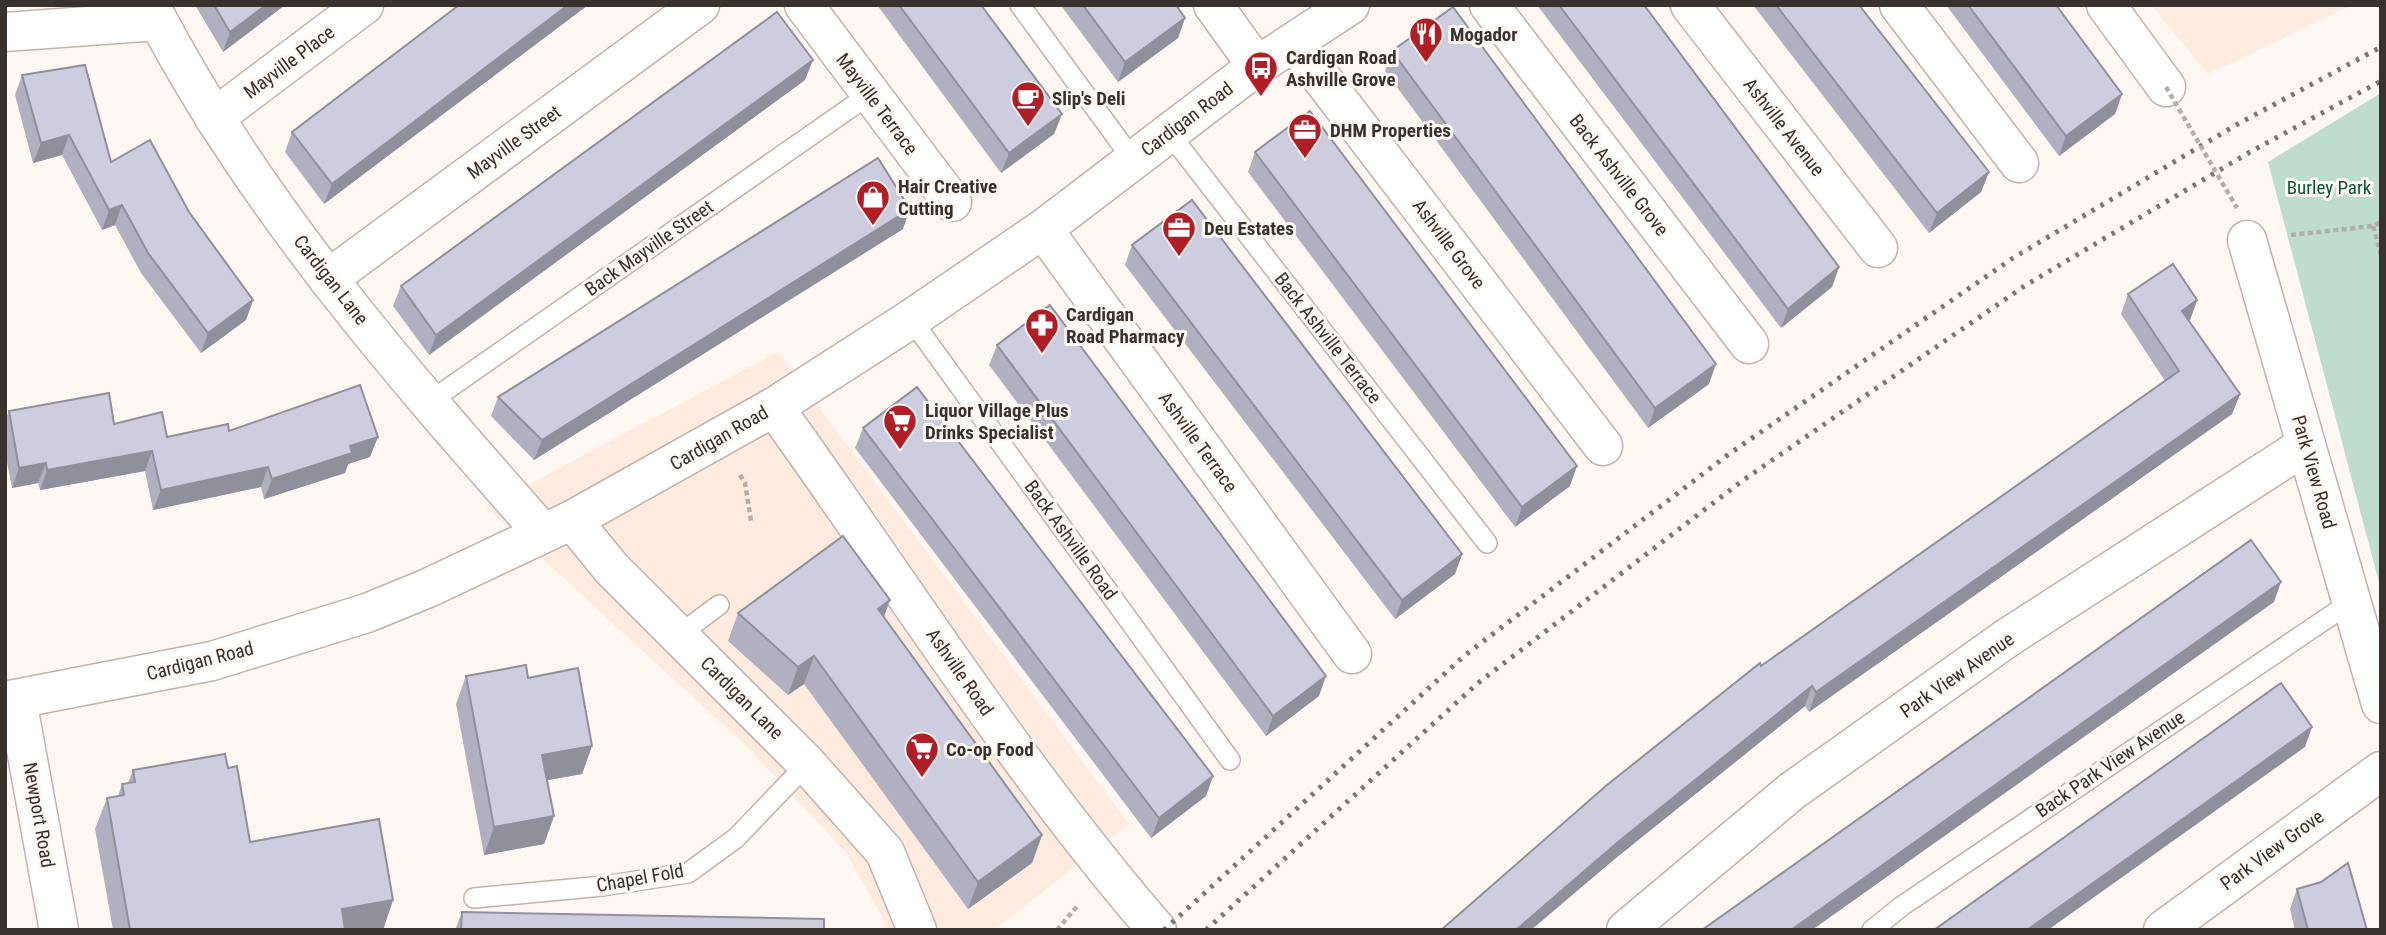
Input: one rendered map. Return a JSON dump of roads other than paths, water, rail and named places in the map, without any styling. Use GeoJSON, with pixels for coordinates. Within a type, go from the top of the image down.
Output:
{"type":"FeatureCollection","features":[{"type":"Feature","properties":{"kind":"street","name":"Mayville Place"},"geometry":{"type":"LineString","coordinates":[[214,118],[364,5]]}},
{"type":"Feature","properties":{"kind":"street","name":"Mayville Street"},"geometry":{"type":"LineString","coordinates":[[328,279],[699,5]]}},
{"type":"Feature","properties":{"kind":"street","name":"Mayville Terrace"},"geometry":{"type":"LineString","coordinates":[[804,5],[952,202]]}},
{"type":"Feature","properties":{"kind":"street"},"geometry":{"type":"LineString","coordinates":[[1213,5],[1257,66]]}},
{"type":"Feature","properties":{"kind":"street","name":"Cardigan Road"},"geometry":{"type":"LineString","coordinates":[[11,701],[212,661],[366,613],[428,588],[557,526],[774,407],[911,319],[1043,229],[1257,66],[1350,5]]}},
{"type":"Feature","properties":{"kind":"street","name":"Back Ashville Grove"},"geometry":{"type":"LineString","coordinates":[[1489,5],[1749,344]]}},
{"type":"Feature","properties":{"kind":"street","name":"Ashville Avenue"},"geometry":{"type":"LineString","coordinates":[[1690,5],[1878,248]]}},
{"type":"Feature","properties":{"kind":"street"},"geometry":{"type":"LineString","coordinates":[[1899,5],[2019,163]]}},
{"type":"Feature","properties":{"kind":"street"},"geometry":{"type":"LineString","coordinates":[[2106,5],[2166,86]]}},
{"type":"Feature","properties":{"kind":"street","name":"Cardigan Lane"},"geometry":{"type":"LineString","coordinates":[[154,13],[214,118],[328,279],[429,402],[557,526],[612,569],[807,764],[884,852],[917,930]]}},
{"type":"Feature","properties":{"kind":"street"},"geometry":{"type":"LineString","coordinates":[[5,32],[154,13]]}},
{"type":"Feature","properties":{"kind":"street","name":"Ashville Grove"},"geometry":{"type":"LineString","coordinates":[[1294,42],[1603,446]]}},
{"type":"Feature","properties":{"kind":"street","name":"Park View Road"},"geometry":{"type":"LineString","coordinates":[[2242,224],[2381,704]]}},
{"type":"Feature","properties":{"kind":"street","name":"Ashville Terrace"},"geometry":{"type":"LineString","coordinates":[[1043,229],[1352,654]]}},
{"type":"Feature","properties":{"kind":"street","name":"Ashville Road"},"geometry":{"type":"LineString","coordinates":[[774,407],[964,680],[1107,872],[1157,930]]}},
{"type":"Feature","properties":{"kind":"street","name":"Park View Avenue"},"geometry":{"type":"LineString","coordinates":[[1626,930],[1792,791],[2007,638],[2306,445]]}},
{"type":"Feature","properties":{"kind":"street","name":"Newport Road"},"geometry":{"type":"LineString","coordinates":[[11,701],[59,930]]}},
{"type":"Feature","properties":{"kind":"street","name":"Park View Grove"},"geometry":{"type":"LineString","coordinates":[[2164,930],[2381,771]]}},
{"type":"Feature","properties":{"kind":"lane"},"geometry":{"type":"LineString","coordinates":[[1020,5],[1133,160]]}},
{"type":"Feature","properties":{"kind":"lane","name":"Back Mayville Street"},"geometry":{"type":"LineString","coordinates":[[429,402],[870,94]]}},
{"type":"Feature","properties":{"kind":"lane","name":"Back Ashville Terrace"},"geometry":{"type":"LineString","coordinates":[[1169,133],[1487,543]]}},
{"type":"Feature","properties":{"kind":"lane","name":"Back Ashville Road"},"geometry":{"type":"LineString","coordinates":[[911,319],[1230,760]]}},
{"type":"Feature","properties":{"kind":"lane","name":"Back Park View Avenue"},"geometry":{"type":"LineString","coordinates":[[1872,930],[1913,898],[2351,602]]}},
{"type":"Feature","properties":{"kind":"lane"},"geometry":{"type":"LineString","coordinates":[[679,635],[719,605]]}},
{"type":"Feature","properties":{"kind":"lane","name":"Chapel Fold"},"geometry":{"type":"LineString","coordinates":[[474,898],[603,886],[688,873],[736,838],[807,764]]}},
{"type":"Feature","properties":{"kind":"railway"},"geometry":{"type":"LineString","coordinates":[[1164,930],[1464,656],[1729,454],[2013,258],[2236,125],[2381,47]]}},
{"type":"Feature","properties":{"kind":"railway"},"geometry":{"type":"LineString","coordinates":[[1206,930],[1478,683],[1742,481],[2026,285],[2250,152],[2381,81]]}},
{"type":"Feature","properties":{"kind":"place","name":"Mogador"},"geometry":{"type":"Point","coordinates":[1426,64]}},
{"type":"Feature","properties":{"kind":"place","name":"Cardigan Road Ashville Grove"},"geometry":{"type":"Point","coordinates":[1261,98]}},
{"type":"Feature","properties":{"kind":"place","name":"Slip's Deli"},"geometry":{"type":"Point","coordinates":[1028,128]}},
{"type":"Feature","properties":{"kind":"place","name":"DHM Properties"},"geometry":{"type":"Point","coordinates":[1305,160]}},
{"type":"Feature","properties":{"kind":"place","name":"Hair Creative Cutting"},"geometry":{"type":"Point","coordinates":[873,227]}},
{"type":"Feature","properties":{"kind":"place","name":"Deu Estates"},"geometry":{"type":"Point","coordinates":[1179,258]}},
{"type":"Feature","properties":{"kind":"place","name":"Cardigan Road Pharmacy"},"geometry":{"type":"Point","coordinates":[1042,355]}},
{"type":"Feature","properties":{"kind":"place","name":"Liquor Village Plus Drinks Specialist"},"geometry":{"type":"Point","coordinates":[900,451]}},
{"type":"Feature","properties":{"kind":"place","name":"Co-op Food"},"geometry":{"type":"Point","coordinates":[922,779]}},
{"type":"Feature","properties":{"kind":"park label","name":"Burley Park"},"geometry":{"type":"Point","coordinates":[2329,187]}}]}
